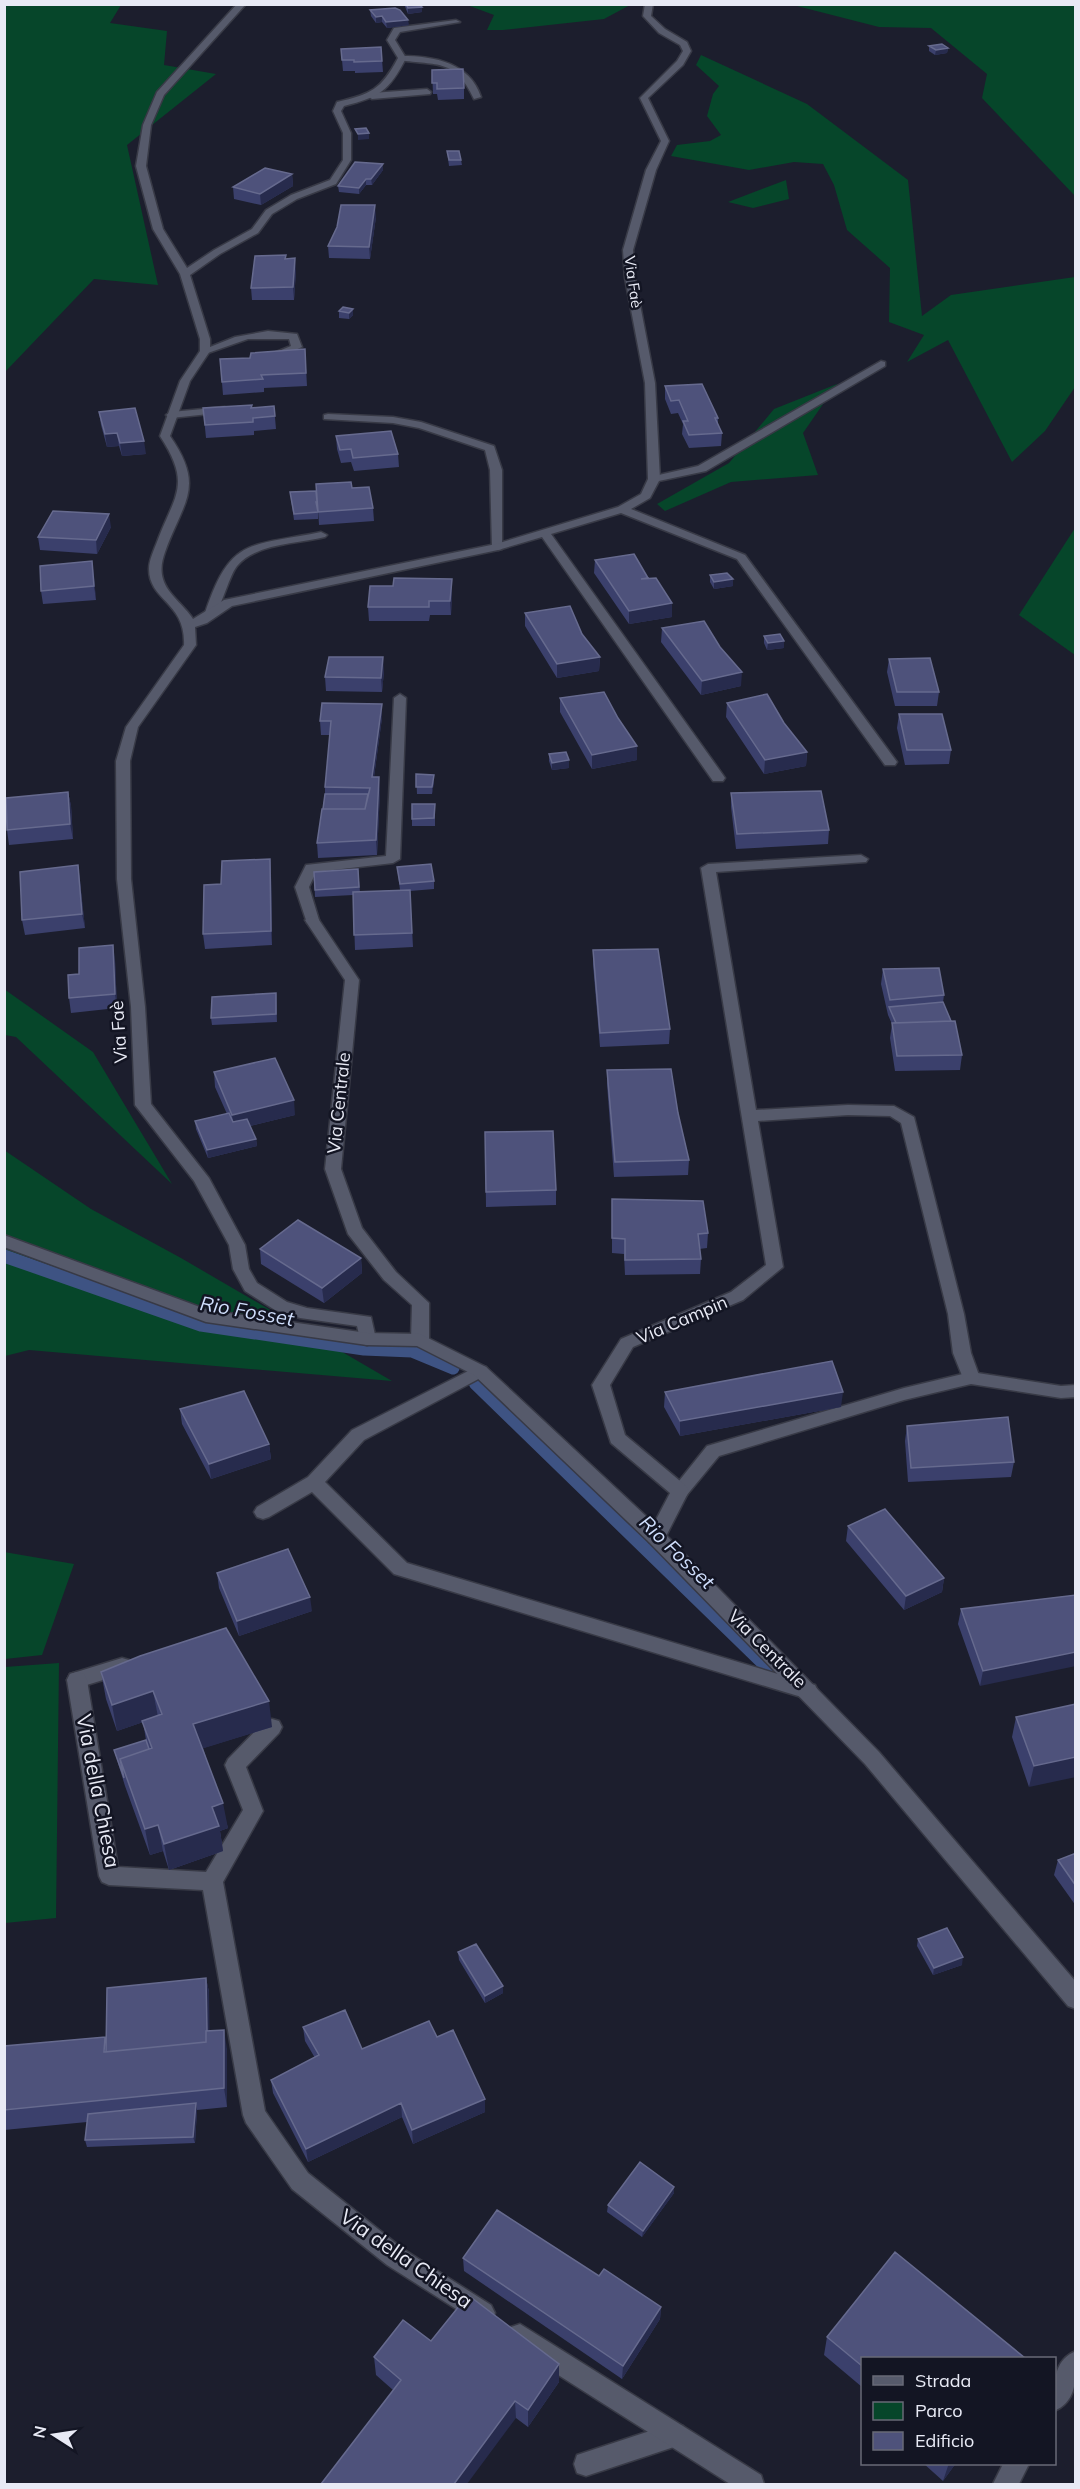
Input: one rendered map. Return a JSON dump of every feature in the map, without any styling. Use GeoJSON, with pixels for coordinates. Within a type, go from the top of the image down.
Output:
{"type":"FeatureCollection","features":[{"type":"Feature","properties":{"kind":"street"},"geometry":{"type":"LineString","coordinates":[[206,351],[205,339],[185,274],[158,229],[141,166],[147,125],[160,94],[242,4]]}},
{"type":"Feature","properties":{"kind":"street","name":"Via Faè"},"geometry":{"type":"LineString","coordinates":[[649,4],[647,16],[662,32],[684,44],[687,51],[676,68],[653,86],[644,98],[665,141],[651,170],[628,250],[630,278],[650,383],[654,479]]}},
{"type":"Feature","properties":{"kind":"street"},"geometry":{"type":"LineString","coordinates":[[402,58],[391,40],[397,30],[456,22]]}},
{"type":"Feature","properties":{"kind":"street"},"geometry":{"type":"LineString","coordinates":[[372,96],[389,84],[402,58]]}},
{"type":"Feature","properties":{"kind":"street"},"geometry":{"type":"LineString","coordinates":[[402,58],[421,58],[445,64],[470,81],[475,87],[477,97]]}},
{"type":"Feature","properties":{"kind":"street"},"geometry":{"type":"LineString","coordinates":[[185,274],[217,252],[255,231],[269,212],[294,197],[333,182],[347,160],[347,133],[337,111],[340,104],[372,96],[427,92]]}},
{"type":"Feature","properties":{"kind":"street"},"geometry":{"type":"LineString","coordinates":[[268,360],[297,347],[293,336],[266,332],[239,337],[206,351],[197,360],[176,397],[165,436],[183,467],[182,501],[166,532],[155,569],[159,586],[188,621],[210,616],[228,603],[498,547],[622,509],[646,496],[654,479],[702,469],[881,364]]}},
{"type":"Feature","properties":{"kind":"street"},"geometry":{"type":"LineString","coordinates":[[171,415],[233,410]]}},
{"type":"Feature","properties":{"kind":"street"},"geometry":{"type":"LineString","coordinates":[[328,417],[393,420],[421,425],[490,448],[496,470],[498,547]]}},
{"type":"Feature","properties":{"kind":"street"},"geometry":{"type":"LineString","coordinates":[[622,509],[741,557],[890,762]]}},
{"type":"Feature","properties":{"kind":"street"},"geometry":{"type":"LineString","coordinates":[[545,534],[718,778]]}},
{"type":"Feature","properties":{"kind":"street"},"geometry":{"type":"LineString","coordinates":[[210,616],[223,579],[240,555],[279,543],[321,535]]}},
{"type":"Feature","properties":{"kind":"street","name":"Via Faè"},"geometry":{"type":"LineString","coordinates":[[188,621],[192,633],[190,645],[132,727],[123,761],[124,879],[138,1007],[143,1105],[201,1178],[237,1245],[241,1269],[251,1287],[281,1306],[306,1314],[365,1321],[367,1339]]}},
{"type":"Feature","properties":{"kind":"street","name":"Via Centrale"},"geometry":{"type":"LineString","coordinates":[[400,698],[393,859],[311,868],[302,887],[312,920],[352,980],[333,1169],[354,1230],[390,1276],[421,1302],[420,1340]]}},
{"type":"Feature","properties":{"kind":"street","name":"Via Campin"},"geometry":{"type":"LineString","coordinates":[[680,1491],[617,1438],[601,1385],[627,1343],[737,1296],[775,1267],[708,868],[861,859]]}},
{"type":"Feature","properties":{"kind":"street"},"geometry":{"type":"LineString","coordinates":[[748,1116],[860,1110],[894,1111],[908,1121],[953,1303],[962,1353],[971,1378]]}},
{"type":"Feature","properties":{"kind":"street","name":"Via Centrale"},"geometry":{"type":"LineString","coordinates":[[4,1241],[206,1316],[367,1339],[420,1340],[480,1371],[656,1537],[872,1758],[1076,1999]]}},
{"type":"Feature","properties":{"kind":"street"},"geometry":{"type":"LineString","coordinates":[[263,1512],[314,1482],[358,1435],[480,1371]]}},
{"type":"Feature","properties":{"kind":"street"},"geometry":{"type":"LineString","coordinates":[[656,1537],[680,1491],[712,1451],[904,1394],[971,1378],[1061,1392],[1076,1391]]}},
{"type":"Feature","properties":{"kind":"street"},"geometry":{"type":"LineString","coordinates":[[314,1482],[401,1569],[808,1691]]}},
{"type":"Feature","properties":{"kind":"street","name":"Via della Chiesa"},"geometry":{"type":"LineString","coordinates":[[142,1659],[77,1680],[109,1876],[212,1881],[254,2115],[300,2181],[395,2257],[752,2484]]}},
{"type":"Feature","properties":{"kind":"street"},"geometry":{"type":"LineString","coordinates":[[212,1881],[253,1811],[235,1765],[272,1727]]}},
{"type":"Feature","properties":{"kind":"street"},"geometry":{"type":"LineString","coordinates":[[1056,2396],[1076,2363]]}},
{"type":"Feature","properties":{"kind":"street"},"geometry":{"type":"LineString","coordinates":[[586,2464],[674,2435]]}},
{"type":"Feature","properties":{"kind":"street"},"geometry":{"type":"LineString","coordinates":[[1005,2484],[1016,2465]]}},
{"type":"Feature","properties":{"kind":"green space"},"geometry":{"type":"Polygon","coordinates":[[[5,5],[121,5],[110,23],[167,31],[164,65],[216,74],[127,145],[158,285],[94,279],[5,372],[5,5]]]}},
{"type":"Feature","properties":{"kind":"green space"},"geometry":{"type":"Polygon","coordinates":[[[467,5],[630,5],[604,19],[487,30],[494,15],[467,5]]]}},
{"type":"Feature","properties":{"kind":"green space"},"geometry":{"type":"Polygon","coordinates":[[[793,5],[1075,5],[1075,196],[982,98],[987,74],[931,28],[879,27],[793,5]]]}},
{"type":"Feature","properties":{"kind":"green space"},"geometry":{"type":"Polygon","coordinates":[[[701,55],[807,104],[908,180],[922,316],[951,295],[1075,277],[1075,387],[1045,431],[1012,462],[948,340],[907,362],[924,335],[889,322],[890,268],[847,230],[834,185],[823,164],[794,162],[749,170],[671,156],[677,145],[710,141],[721,135],[707,116],[713,94],[719,86],[696,65],[701,55]]]}},
{"type":"Feature","properties":{"kind":"green space"},"geometry":{"type":"Polygon","coordinates":[[[786,180],[789,199],[753,208],[728,202],[786,180]]]}},
{"type":"Feature","properties":{"kind":"green space"},"geometry":{"type":"Polygon","coordinates":[[[837,384],[803,433],[818,475],[731,482],[665,511],[657,504],[729,463],[774,409],[837,384]]]}},
{"type":"Feature","properties":{"kind":"green space"},"geometry":{"type":"Polygon","coordinates":[[[1075,528],[1075,655],[1019,615],[1075,528]]]}},
{"type":"Feature","properties":{"kind":"green space"},"geometry":{"type":"Polygon","coordinates":[[[4,989],[93,1052],[172,1184],[16,1037],[5,1035],[4,989]]]}},
{"type":"Feature","properties":{"kind":"green space"},"geometry":{"type":"Polygon","coordinates":[[[4,1150],[91,1209],[181,1258],[392,1381],[29,1350],[5,1356],[4,1150]]]}},
{"type":"Feature","properties":{"kind":"green space"},"geometry":{"type":"Polygon","coordinates":[[[4,1552],[74,1564],[42,1655],[5,1659],[4,1552]]]}},
{"type":"Feature","properties":{"kind":"green space"},"geometry":{"type":"Polygon","coordinates":[[[59,1663],[56,1918],[5,1923],[5,1667],[59,1663]]]}},
{"type":"Feature","properties":{"kind":"building"},"geometry":{"type":"Polygon","coordinates":[[[406,4],[419,4],[422,7],[408,8],[406,4]]]}},
{"type":"Feature","properties":{"kind":"building"},"geometry":{"type":"Polygon","coordinates":[[[395,8],[400,10],[408,20],[386,22],[382,16],[376,17],[370,10],[395,8]]]}},
{"type":"Feature","properties":{"kind":"building"},"geometry":{"type":"Polygon","coordinates":[[[942,44],[948,48],[936,50],[929,46],[942,44]]]}},
{"type":"Feature","properties":{"kind":"building"},"geometry":{"type":"Polygon","coordinates":[[[381,47],[382,61],[342,60],[341,49],[381,47]]]}},
{"type":"Feature","properties":{"kind":"building"},"geometry":{"type":"Polygon","coordinates":[[[463,69],[464,88],[437,89],[437,83],[432,83],[432,70],[463,69]]]}},
{"type":"Feature","properties":{"kind":"building"},"geometry":{"type":"Polygon","coordinates":[[[366,128],[369,133],[358,134],[355,129],[366,128]]]}},
{"type":"Feature","properties":{"kind":"building"},"geometry":{"type":"Polygon","coordinates":[[[447,151],[459,151],[461,160],[449,160],[447,151]]]}},
{"type":"Feature","properties":{"kind":"building"},"geometry":{"type":"Polygon","coordinates":[[[355,162],[383,164],[371,179],[366,179],[359,188],[338,186],[355,162]]]}},
{"type":"Feature","properties":{"kind":"building"},"geometry":{"type":"Polygon","coordinates":[[[265,168],[292,174],[260,194],[233,187],[265,168]]]}},
{"type":"Feature","properties":{"kind":"building"},"geometry":{"type":"Polygon","coordinates":[[[341,205],[375,205],[369,247],[328,246],[337,227],[341,205]]]}},
{"type":"Feature","properties":{"kind":"building"},"geometry":{"type":"Polygon","coordinates":[[[286,255],[285,259],[295,258],[293,287],[251,288],[255,256],[286,255]]]}},
{"type":"Feature","properties":{"kind":"building"},"geometry":{"type":"Polygon","coordinates":[[[343,307],[353,309],[349,313],[339,311],[343,307]]]}},
{"type":"Feature","properties":{"kind":"building"},"geometry":{"type":"Polygon","coordinates":[[[305,349],[306,373],[261,375],[263,379],[222,382],[220,359],[250,358],[251,353],[305,349]]]}},
{"type":"Feature","properties":{"kind":"building"},"geometry":{"type":"Polygon","coordinates":[[[702,384],[718,418],[715,418],[722,433],[689,435],[683,421],[688,421],[679,400],[671,401],[665,386],[702,384]]]}},
{"type":"Feature","properties":{"kind":"building"},"geometry":{"type":"Polygon","coordinates":[[[252,405],[251,408],[274,406],[275,416],[253,418],[253,422],[205,425],[203,408],[252,405]]]}},
{"type":"Feature","properties":{"kind":"building"},"geometry":{"type":"Polygon","coordinates":[[[135,408],[144,441],[120,443],[117,433],[105,434],[99,412],[135,408]]]}},
{"type":"Feature","properties":{"kind":"building"},"geometry":{"type":"Polygon","coordinates":[[[391,431],[398,454],[353,458],[351,449],[340,450],[336,436],[391,431]]]}},
{"type":"Feature","properties":{"kind":"building"},"geometry":{"type":"Polygon","coordinates":[[[351,482],[352,488],[369,487],[373,508],[318,512],[316,484],[351,482]]]}},
{"type":"Feature","properties":{"kind":"building"},"geometry":{"type":"Polygon","coordinates":[[[316,491],[318,512],[294,514],[290,492],[316,491]]]}},
{"type":"Feature","properties":{"kind":"building"},"geometry":{"type":"Polygon","coordinates":[[[53,511],[109,514],[96,540],[38,537],[53,511]]]}},
{"type":"Feature","properties":{"kind":"building"},"geometry":{"type":"Polygon","coordinates":[[[634,554],[648,578],[641,579],[656,578],[672,603],[629,611],[595,560],[634,554]]]}},
{"type":"Feature","properties":{"kind":"building"},"geometry":{"type":"Polygon","coordinates":[[[92,561],[94,586],[41,591],[40,566],[92,561]]]}},
{"type":"Feature","properties":{"kind":"building"},"geometry":{"type":"Polygon","coordinates":[[[727,573],[733,579],[714,582],[710,575],[727,573]]]}},
{"type":"Feature","properties":{"kind":"building"},"geometry":{"type":"Polygon","coordinates":[[[394,578],[452,579],[450,601],[429,601],[429,607],[368,607],[370,586],[393,586],[394,578]]]}},
{"type":"Feature","properties":{"kind":"building"},"geometry":{"type":"Polygon","coordinates":[[[570,606],[582,634],[600,657],[557,664],[525,613],[570,606]]]}},
{"type":"Feature","properties":{"kind":"building"},"geometry":{"type":"Polygon","coordinates":[[[704,621],[720,647],[742,672],[702,681],[662,628],[704,621]]]}},
{"type":"Feature","properties":{"kind":"building"},"geometry":{"type":"Polygon","coordinates":[[[780,634],[784,641],[768,643],[764,636],[780,634]]]}},
{"type":"Feature","properties":{"kind":"building"},"geometry":{"type":"Polygon","coordinates":[[[329,657],[383,657],[381,678],[325,677],[329,657]]]}},
{"type":"Feature","properties":{"kind":"building"},"geometry":{"type":"Polygon","coordinates":[[[930,658],[939,692],[897,692],[889,659],[930,658]]]}},
{"type":"Feature","properties":{"kind":"building"},"geometry":{"type":"Polygon","coordinates":[[[604,692],[637,746],[592,755],[560,698],[604,692]]]}},
{"type":"Feature","properties":{"kind":"building"},"geometry":{"type":"Polygon","coordinates":[[[767,694],[784,723],[807,752],[765,760],[727,703],[767,694]]]}},
{"type":"Feature","properties":{"kind":"building"},"geometry":{"type":"Polygon","coordinates":[[[322,703],[382,704],[372,777],[379,777],[376,840],[317,843],[322,809],[365,809],[370,788],[325,787],[331,721],[320,721],[322,703]]]}},
{"type":"Feature","properties":{"kind":"building"},"geometry":{"type":"Polygon","coordinates":[[[899,714],[942,714],[951,750],[907,750],[899,714]]]}},
{"type":"Feature","properties":{"kind":"building"},"geometry":{"type":"Polygon","coordinates":[[[566,752],[569,760],[552,763],[549,754],[566,752]]]}},
{"type":"Feature","properties":{"kind":"building"},"geometry":{"type":"Polygon","coordinates":[[[416,774],[434,775],[432,787],[416,787],[416,774]]]}},
{"type":"Feature","properties":{"kind":"building"},"geometry":{"type":"Polygon","coordinates":[[[821,791],[829,830],[737,834],[731,793],[821,791]]]}},
{"type":"Feature","properties":{"kind":"building"},"geometry":{"type":"Polygon","coordinates":[[[68,792],[70,824],[7,830],[6,798],[68,792]]]}},
{"type":"Feature","properties":{"kind":"building"},"geometry":{"type":"Polygon","coordinates":[[[325,794],[368,794],[365,809],[323,809],[325,794]]]}},
{"type":"Feature","properties":{"kind":"building"},"geometry":{"type":"Polygon","coordinates":[[[412,804],[435,804],[434,818],[412,819],[412,804]]]}},
{"type":"Feature","properties":{"kind":"building"},"geometry":{"type":"Polygon","coordinates":[[[270,859],[271,931],[203,934],[204,885],[221,884],[222,861],[270,859]]]}},
{"type":"Feature","properties":{"kind":"building"},"geometry":{"type":"Polygon","coordinates":[[[431,864],[434,881],[400,884],[397,867],[431,864]]]}},
{"type":"Feature","properties":{"kind":"building"},"geometry":{"type":"Polygon","coordinates":[[[78,865],[82,914],[22,920],[20,872],[78,865]]]}},
{"type":"Feature","properties":{"kind":"building"},"geometry":{"type":"Polygon","coordinates":[[[358,869],[359,887],[315,890],[314,872],[358,869]]]}},
{"type":"Feature","properties":{"kind":"building"},"geometry":{"type":"Polygon","coordinates":[[[410,890],[412,933],[354,935],[353,892],[410,890]]]}},
{"type":"Feature","properties":{"kind":"building"},"geometry":{"type":"Polygon","coordinates":[[[113,945],[115,994],[69,998],[68,975],[79,974],[79,948],[113,945]]]}},
{"type":"Feature","properties":{"kind":"building"},"geometry":{"type":"Polygon","coordinates":[[[658,949],[670,1029],[600,1033],[593,950],[658,949]]]}},
{"type":"Feature","properties":{"kind":"building"},"geometry":{"type":"Polygon","coordinates":[[[939,968],[944,995],[890,1000],[883,969],[939,968]]]}},
{"type":"Feature","properties":{"kind":"building"},"geometry":{"type":"Polygon","coordinates":[[[276,993],[276,1014],[211,1018],[212,997],[276,993]]]}},
{"type":"Feature","properties":{"kind":"building"},"geometry":{"type":"Polygon","coordinates":[[[943,1002],[951,1021],[896,1023],[889,1007],[943,1002]]]}},
{"type":"Feature","properties":{"kind":"building"},"geometry":{"type":"Polygon","coordinates":[[[955,1021],[962,1055],[897,1056],[892,1023],[955,1021]]]}},
{"type":"Feature","properties":{"kind":"building"},"geometry":{"type":"Polygon","coordinates":[[[275,1058],[294,1100],[232,1115],[214,1072],[275,1058]]]}},
{"type":"Feature","properties":{"kind":"building"},"geometry":{"type":"Polygon","coordinates":[[[671,1069],[689,1160],[615,1162],[607,1070],[671,1069]]]}},
{"type":"Feature","properties":{"kind":"building"},"geometry":{"type":"Polygon","coordinates":[[[229,1113],[233,1122],[247,1119],[256,1139],[207,1150],[195,1121],[229,1113]]]}},
{"type":"Feature","properties":{"kind":"building"},"geometry":{"type":"Polygon","coordinates":[[[553,1131],[556,1190],[486,1192],[485,1132],[553,1131]]]}},
{"type":"Feature","properties":{"kind":"building"},"geometry":{"type":"Polygon","coordinates":[[[612,1199],[703,1201],[708,1233],[698,1234],[701,1259],[625,1260],[625,1239],[612,1238],[612,1199]]]}},
{"type":"Feature","properties":{"kind":"building"},"geometry":{"type":"Polygon","coordinates":[[[298,1220],[361,1258],[322,1288],[260,1249],[298,1220]]]}},
{"type":"Feature","properties":{"kind":"building"},"geometry":{"type":"Polygon","coordinates":[[[832,1361],[843,1392],[680,1421],[665,1392],[832,1361]]]}},
{"type":"Feature","properties":{"kind":"building"},"geometry":{"type":"Polygon","coordinates":[[[244,1391],[269,1444],[209,1464],[180,1409],[244,1391]]]}},
{"type":"Feature","properties":{"kind":"building"},"geometry":{"type":"Polygon","coordinates":[[[1008,1417],[1014,1462],[911,1468],[907,1426],[1008,1417]]]}},
{"type":"Feature","properties":{"kind":"building"},"geometry":{"type":"Polygon","coordinates":[[[885,1509],[944,1578],[906,1596],[848,1526],[885,1509]]]}},
{"type":"Feature","properties":{"kind":"building"},"geometry":{"type":"Polygon","coordinates":[[[288,1549],[310,1597],[237,1621],[217,1573],[288,1549]]]}},
{"type":"Feature","properties":{"kind":"building"},"geometry":{"type":"Polygon","coordinates":[[[1076,1595],[1076,1652],[983,1671],[961,1609],[1076,1595]]]}},
{"type":"Feature","properties":{"kind":"building"},"geometry":{"type":"Polygon","coordinates":[[[226,1628],[269,1701],[193,1724],[223,1803],[212,1807],[219,1826],[164,1844],[158,1825],[145,1829],[120,1759],[152,1748],[142,1721],[162,1714],[153,1691],[112,1705],[101,1672],[140,1656],[226,1628]]]}},
{"type":"Feature","properties":{"kind":"building"},"geometry":{"type":"Polygon","coordinates":[[[1076,1704],[1076,1757],[1034,1766],[1016,1717],[1076,1704]]]}},
{"type":"Feature","properties":{"kind":"building"},"geometry":{"type":"Polygon","coordinates":[[[146,1740],[149,1749],[120,1759],[124,1778],[114,1750],[146,1740]]]}},
{"type":"Feature","properties":{"kind":"building"},"geometry":{"type":"Polygon","coordinates":[[[1076,1853],[1076,1886],[1058,1860],[1076,1853]]]}},
{"type":"Feature","properties":{"kind":"building"},"geometry":{"type":"Polygon","coordinates":[[[947,1928],[963,1957],[934,1968],[918,1939],[947,1928]]]}},
{"type":"Feature","properties":{"kind":"building"},"geometry":{"type":"Polygon","coordinates":[[[476,1944],[503,1986],[485,1996],[458,1952],[476,1944]]]}},
{"type":"Feature","properties":{"kind":"building"},"geometry":{"type":"Polygon","coordinates":[[[206,1978],[206,2042],[106,2052],[107,1988],[206,1978]]]}},
{"type":"Feature","properties":{"kind":"building"},"geometry":{"type":"Polygon","coordinates":[[[345,2010],[362,2049],[429,2021],[437,2037],[453,2030],[485,2099],[412,2130],[401,2103],[306,2149],[271,2080],[319,2055],[303,2027],[345,2010]]]}},
{"type":"Feature","properties":{"kind":"building"},"geometry":{"type":"Polygon","coordinates":[[[224,2030],[224,2088],[4,2110],[4,2046],[105,2037],[104,2052],[206,2042],[206,2031],[224,2030]]]}},
{"type":"Feature","properties":{"kind":"building"},"geometry":{"type":"Polygon","coordinates":[[[196,2103],[193,2137],[85,2140],[88,2114],[196,2103]]]}},
{"type":"Feature","properties":{"kind":"building"},"geometry":{"type":"Polygon","coordinates":[[[640,2162],[674,2187],[643,2231],[608,2205],[640,2162]]]}},
{"type":"Feature","properties":{"kind":"building"},"geometry":{"type":"Polygon","coordinates":[[[497,2210],[599,2276],[604,2269],[661,2307],[623,2366],[463,2258],[497,2210]]]}},
{"type":"Feature","properties":{"kind":"building"},"geometry":{"type":"Polygon","coordinates":[[[895,2252],[1024,2357],[861,2357],[861,2365],[827,2337],[895,2252]]]}},
{"type":"Feature","properties":{"kind":"building"},"geometry":{"type":"Polygon","coordinates":[[[468,2295],[559,2364],[528,2410],[515,2401],[454,2484],[321,2484],[401,2380],[374,2357],[403,2320],[431,2341],[468,2295]]]}},
{"type":"Feature","properties":{"kind":"waterway","name":"Rio Fosset"},"geometry":{"type":"LineString","coordinates":[[4,1256],[201,1325],[364,1349],[412,1351],[453,1368]]}},
{"type":"Feature","properties":{"kind":"waterway","name":"Rio Fosset"},"geometry":{"type":"LineString","coordinates":[[475,1383],[774,1674]]}}]}
